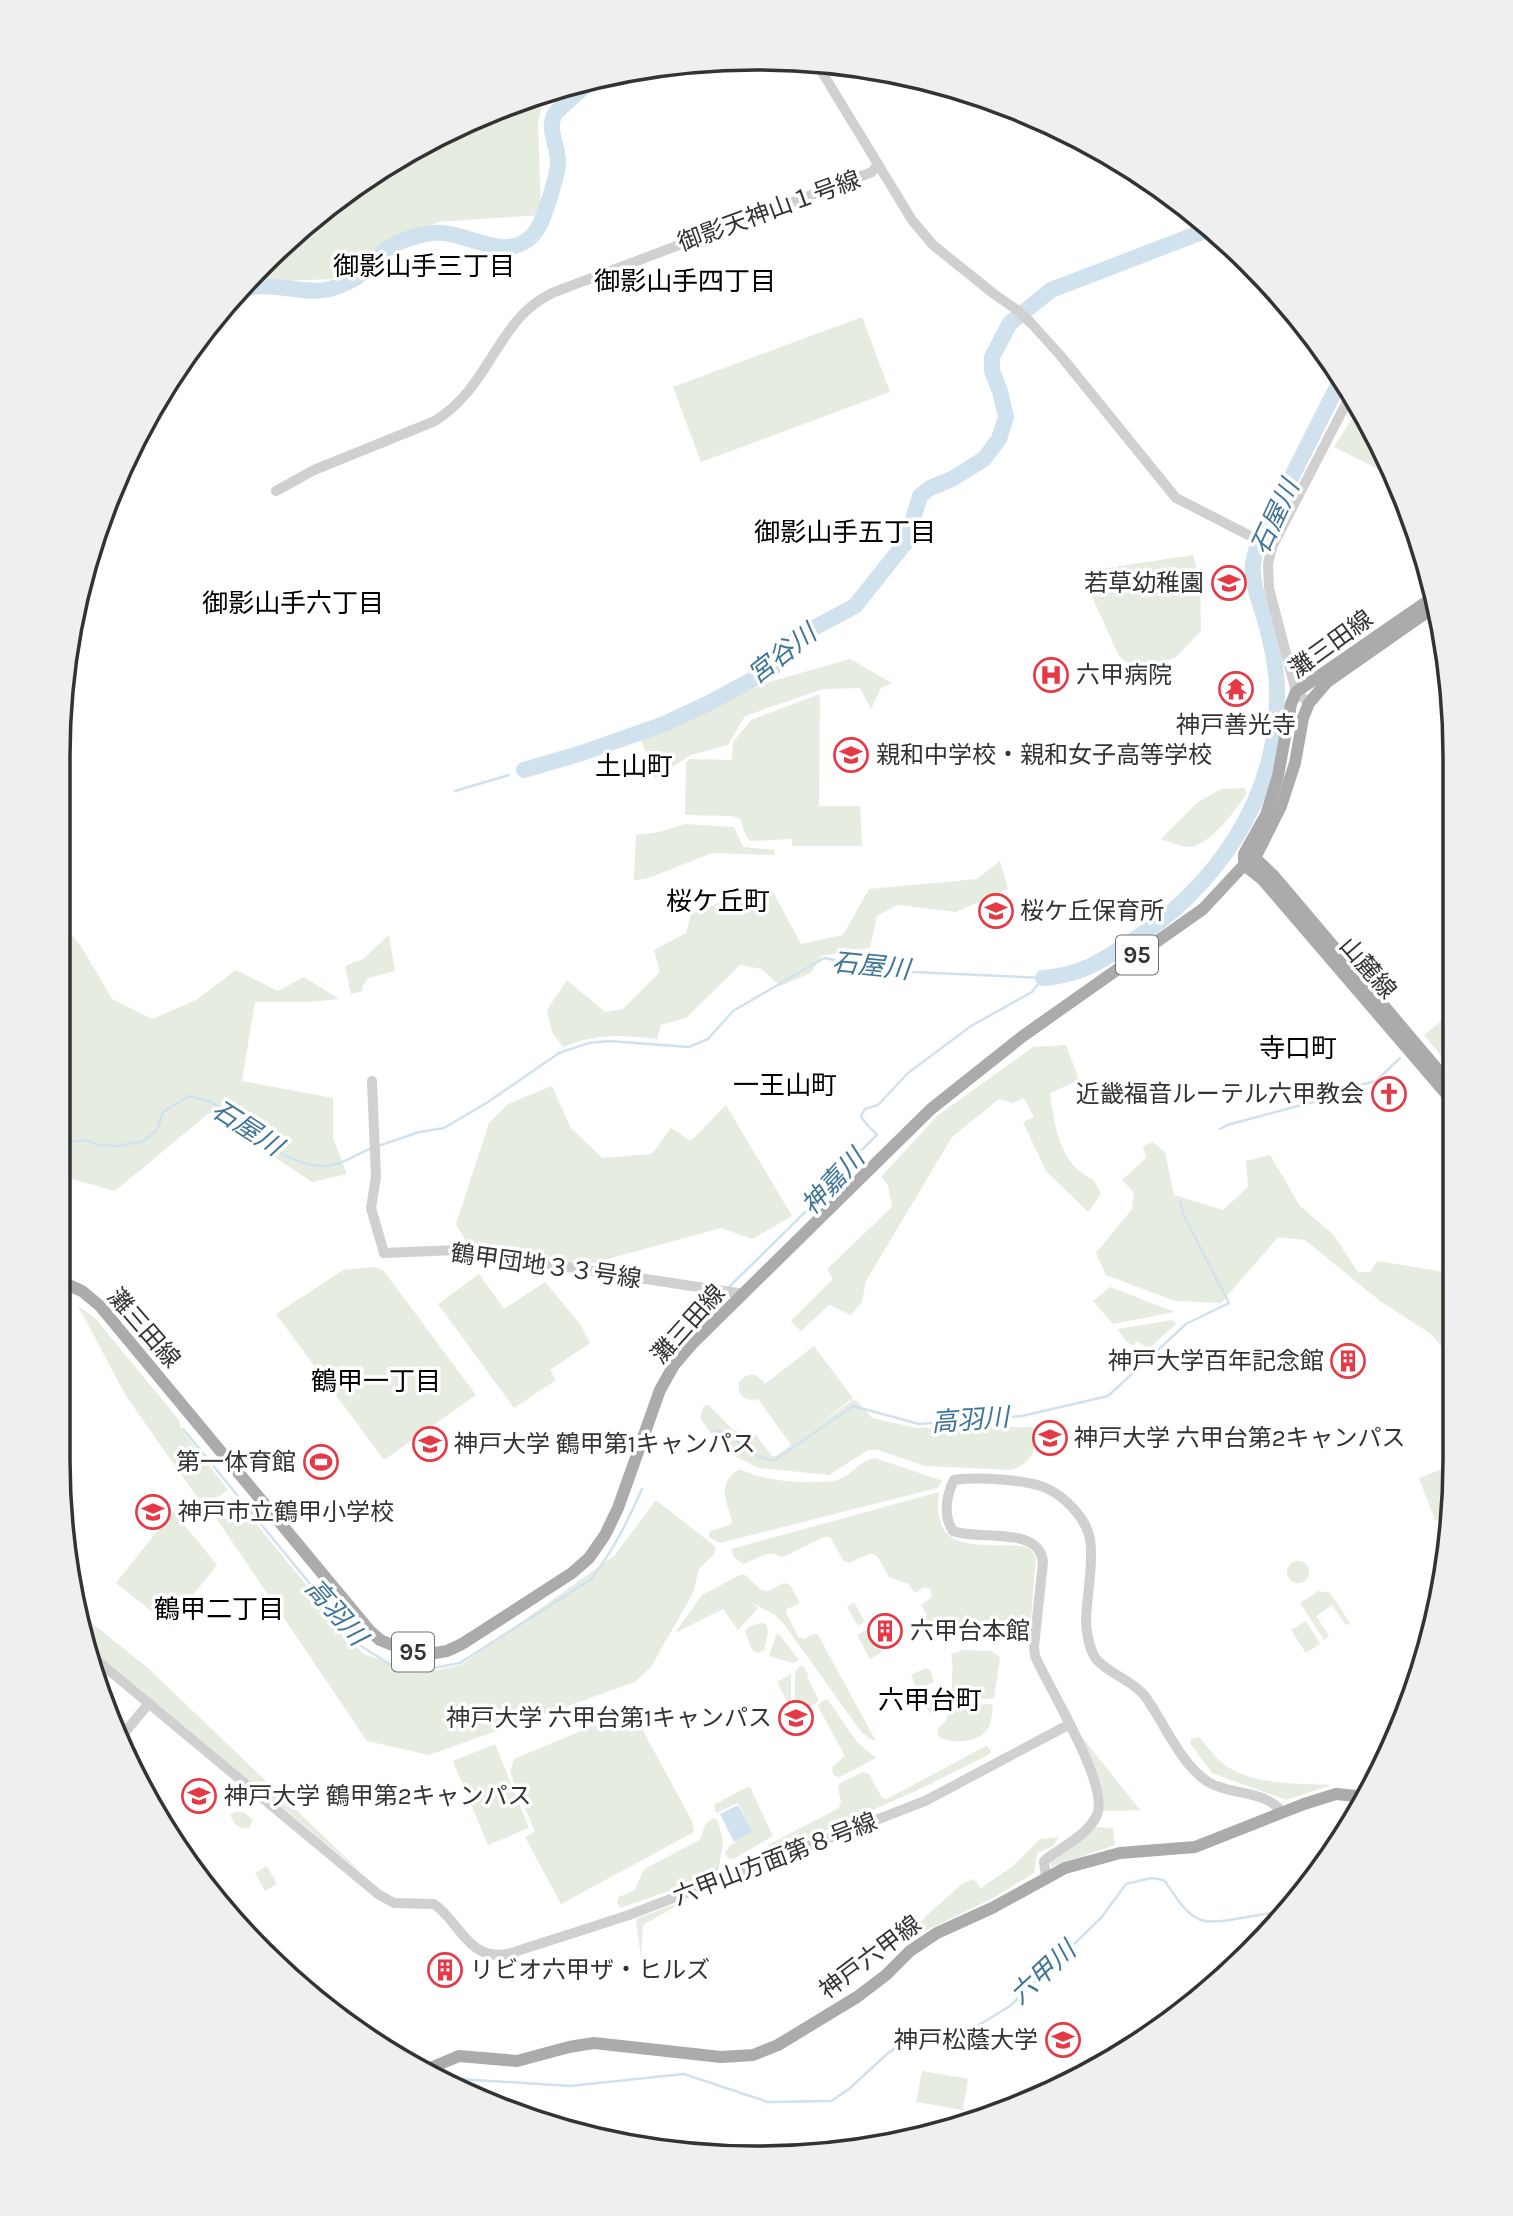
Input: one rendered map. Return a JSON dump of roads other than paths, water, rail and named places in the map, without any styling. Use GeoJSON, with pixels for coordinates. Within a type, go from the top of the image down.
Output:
{"type":"FeatureCollection","features":[{"type":"Feature","properties":{"kind":"main road","name":"灘三田線"},"geometry":{"type":"LineString","coordinates":[[1248,859],[1278,776],[1291,704],[1296,692],[1425,603]]}},
{"type":"Feature","properties":{"kind":"main road","name":"灘三田線"},"geometry":{"type":"LineString","coordinates":[[70,1286],[82,1291],[100,1306],[370,1631],[393,1647],[410,1652],[429,1654],[462,1644],[572,1573],[589,1558],[605,1535],[618,1508],[660,1390],[674,1365],[738,1293],[931,1109],[1023,1036],[1203,909],[1248,859],[1281,806],[1294,763],[1303,718],[1310,703],[1327,682],[1427,612]]}},
{"type":"Feature","properties":{"kind":"main road","name":"山麓線"},"geometry":{"type":"LineString","coordinates":[[1248,859],[1274,876],[1443,1076]]}},
{"type":"Feature","properties":{"kind":"main road","name":"山麓線"},"geometry":{"type":"LineString","coordinates":[[1248,859],[1443,1090]]}},
{"type":"Feature","properties":{"kind":"main road","name":"神戸六甲線"},"geometry":{"type":"LineString","coordinates":[[436,2066],[459,2056],[517,2061],[594,2043],[721,2057],[753,2055],[778,2045],[857,1997],[929,1937],[1000,1904],[1046,1877],[1074,1865],[1135,1850],[1195,1847],[1282,1812],[1336,1794],[1355,1796]]}},
{"type":"Feature","properties":{"kind":"street"},"geometry":{"type":"LineString","coordinates":[[823,73],[912,220],[933,245],[1026,319],[1060,355],[1176,498],[1272,547]]}},
{"type":"Feature","properties":{"kind":"street","name":"御影天神山１号線"},"geometry":{"type":"LineString","coordinates":[[276,491],[314,470],[435,421],[453,410],[470,391],[521,316],[552,293],[872,172],[878,164]]}},
{"type":"Feature","properties":{"kind":"street"},"geometry":{"type":"LineString","coordinates":[[1310,703],[1296,692],[1269,587],[1268,564],[1272,547],[1346,404]]}},
{"type":"Feature","properties":{"kind":"street","name":"鶴甲団地３３号線"},"geometry":{"type":"LineString","coordinates":[[372,1081],[375,1185],[371,1208],[384,1253],[456,1250],[738,1293]]}},
{"type":"Feature","properties":{"kind":"street"},"geometry":{"type":"LineString","coordinates":[[1046,1877],[1044,1861],[1070,1844],[1097,1815],[1100,1803],[1098,1792],[1070,1724],[1036,1660],[1034,1647],[1043,1562],[1041,1551],[1028,1539],[953,1531],[946,1516],[949,1488],[954,1480],[1046,1488],[1073,1509],[1085,1524],[1090,1543],[1086,1623],[1096,1658],[1144,1696],[1167,1734],[1206,1781],[1267,1799],[1282,1812]]}},
{"type":"Feature","properties":{"kind":"street"},"geometry":{"type":"LineString","coordinates":[[101,1664],[149,1703],[126,1731]]}},
{"type":"Feature","properties":{"kind":"street","name":"六甲山方面第８号線"},"geometry":{"type":"LineString","coordinates":[[149,1703],[378,1894],[394,1903],[434,1904],[470,1943],[490,1955],[508,1954],[629,1915],[925,1801],[1070,1724]]}},
{"type":"Feature","properties":{"kind":"water"},"geometry":{"type":"Polygon","coordinates":[[[738,1805],[753,1832],[734,1842],[720,1814],[738,1805]]]}},
{"type":"Feature","properties":{"kind":"waterway"},"geometry":{"type":"LineString","coordinates":[[256,287],[309,291],[336,287],[362,274],[387,249],[397,243],[432,233],[445,233],[498,247],[523,243],[538,229],[555,179],[558,163],[552,131],[553,118],[576,94]]}},
{"type":"Feature","properties":{"kind":"waterway","name":"宮谷川"},"geometry":{"type":"LineString","coordinates":[[524,770],[664,724],[709,703],[772,669],[797,637],[855,606],[906,542],[920,496],[984,459],[999,439],[1006,417],[992,371],[992,357],[1010,323],[1051,290],[1200,233]]}},
{"type":"Feature","properties":{"kind":"waterway","name":"石屋川"},"geometry":{"type":"LineString","coordinates":[[1043,978],[1089,967],[1160,921],[1188,897],[1213,869],[1252,807],[1265,773],[1274,737],[1277,699],[1272,649],[1256,592],[1253,564],[1264,531],[1336,389]]}},
{"type":"Feature","properties":{"kind":"waterway","name":"宮谷川"},"geometry":{"type":"LineString","coordinates":[[455,791],[509,775]]}},
{"type":"Feature","properties":{"kind":"waterway","name":"石屋川"},"geometry":{"type":"LineString","coordinates":[[378,1146],[419,1132],[444,1128],[488,1102],[559,1053],[589,1043],[608,1041],[689,1047],[708,1039],[733,1011],[824,958],[892,971],[1043,978]]}},
{"type":"Feature","properties":{"kind":"waterway","name":"神嘉川"},"geometry":{"type":"LineString","coordinates":[[728,1288],[840,1178],[844,1167],[877,1135],[861,1116],[865,1109],[878,1105],[908,1073],[971,1026],[1032,992],[1041,980]]}},
{"type":"Feature","properties":{"kind":"waterway","name":"高羽川"},"geometry":{"type":"LineString","coordinates":[[1220,1129],[1336,1096],[1352,1087],[1376,1081],[1400,1058]]}},
{"type":"Feature","properties":{"kind":"waterway","name":"石屋川"},"geometry":{"type":"LineString","coordinates":[[70,1142],[85,1140],[98,1145],[117,1146],[144,1141],[157,1130],[163,1112],[189,1096],[208,1101],[224,1110],[277,1150],[306,1164],[329,1166],[372,1148]]}},
{"type":"Feature","properties":{"kind":"waterway","name":"高羽川"},"geometry":{"type":"LineString","coordinates":[[715,1431],[730,1436],[756,1455],[775,1460],[853,1406],[919,1424],[1022,1416],[1108,1396],[1186,1324],[1229,1303],[1184,1216],[1180,1201]]}},
{"type":"Feature","properties":{"kind":"waterway","name":"神嘉川"},"geometry":{"type":"LineString","coordinates":[[667,1350],[721,1295]]}},
{"type":"Feature","properties":{"kind":"waterway","name":"高羽川"},"geometry":{"type":"LineString","coordinates":[[183,1429],[361,1646],[391,1665],[423,1670],[460,1663],[590,1580],[613,1548],[642,1489]]}},
{"type":"Feature","properties":{"kind":"waterway","name":"六甲川"},"geometry":{"type":"LineString","coordinates":[[462,2079],[570,2086],[684,2074],[768,2102],[831,2101],[901,2044],[979,2025],[1010,2006],[1101,1918],[1126,1884],[1151,1878],[1164,1880],[1189,1913],[1201,1920],[1229,1920],[1272,1913]]}},
{"type":"Feature","properties":{"kind":"place","name":"若草幼稚園"},"geometry":{"type":"Point","coordinates":[1229,583]}},
{"type":"Feature","properties":{"kind":"place","name":"六甲病院"},"geometry":{"type":"Point","coordinates":[1051,675]}},
{"type":"Feature","properties":{"kind":"place","name":"神戸善光寺"},"geometry":{"type":"Point","coordinates":[1236,689]}},
{"type":"Feature","properties":{"kind":"place","name":"親和中学校・親和女子高等学校"},"geometry":{"type":"Point","coordinates":[851,755]}},
{"type":"Feature","properties":{"kind":"place","name":"桜ケ丘保育所"},"geometry":{"type":"Point","coordinates":[996,911]}},
{"type":"Feature","properties":{"kind":"place","name":"近畿福音ルーテル六甲教会"},"geometry":{"type":"Point","coordinates":[1389,1094]}},
{"type":"Feature","properties":{"kind":"place","name":"神戸大学百年記念館"},"geometry":{"type":"Point","coordinates":[1348,1361]}},
{"type":"Feature","properties":{"kind":"place","name":"神戸大学 六甲台第2キャンパス"},"geometry":{"type":"Point","coordinates":[1050,1438]}},
{"type":"Feature","properties":{"kind":"place","name":"神戸大学 鶴甲第1キャンパス"},"geometry":{"type":"Point","coordinates":[430,1444]}},
{"type":"Feature","properties":{"kind":"place","name":"第一体育館"},"geometry":{"type":"Point","coordinates":[321,1462]}},
{"type":"Feature","properties":{"kind":"place","name":"神戸市立鶴甲小学校"},"geometry":{"type":"Point","coordinates":[153,1512]}},
{"type":"Feature","properties":{"kind":"place","name":"六甲台本館"},"geometry":{"type":"Point","coordinates":[885,1631]}},
{"type":"Feature","properties":{"kind":"place","name":"神戸大学 六甲台第1キャンパス"},"geometry":{"type":"Point","coordinates":[796,1718]}},
{"type":"Feature","properties":{"kind":"place","name":"神戸大学 鶴甲第2キャンパス"},"geometry":{"type":"Point","coordinates":[199,1796]}},
{"type":"Feature","properties":{"kind":"place","name":"リビオ六甲ザ・ヒルズ"},"geometry":{"type":"Point","coordinates":[445,1970]}},
{"type":"Feature","properties":{"kind":"place","name":"神戸松蔭大学"},"geometry":{"type":"Point","coordinates":[1063,2040]}},
{"type":"Feature","properties":{"kind":"district","name":"御影山手三丁目"},"geometry":{"type":"Point","coordinates":[424,266]}},
{"type":"Feature","properties":{"kind":"district","name":"御影山手四丁目"},"geometry":{"type":"Point","coordinates":[685,281]}},
{"type":"Feature","properties":{"kind":"district","name":"御影山手五丁目"},"geometry":{"type":"Point","coordinates":[845,532]}},
{"type":"Feature","properties":{"kind":"district","name":"御影山手六丁目"},"geometry":{"type":"Point","coordinates":[293,603]}},
{"type":"Feature","properties":{"kind":"district","name":"土山町"},"geometry":{"type":"Point","coordinates":[634,766]}},
{"type":"Feature","properties":{"kind":"district","name":"桜ケ丘町"},"geometry":{"type":"Point","coordinates":[718,901]}},
{"type":"Feature","properties":{"kind":"district","name":"寺口町"},"geometry":{"type":"Point","coordinates":[1298,1048]}},
{"type":"Feature","properties":{"kind":"district","name":"一王山町"},"geometry":{"type":"Point","coordinates":[785,1085]}},
{"type":"Feature","properties":{"kind":"district","name":"鶴甲一丁目"},"geometry":{"type":"Point","coordinates":[376,1381]}},
{"type":"Feature","properties":{"kind":"district","name":"鶴甲二丁目"},"geometry":{"type":"Point","coordinates":[219,1609]}},
{"type":"Feature","properties":{"kind":"district","name":"六甲台町"},"geometry":{"type":"Point","coordinates":[930,1700]}}]}
